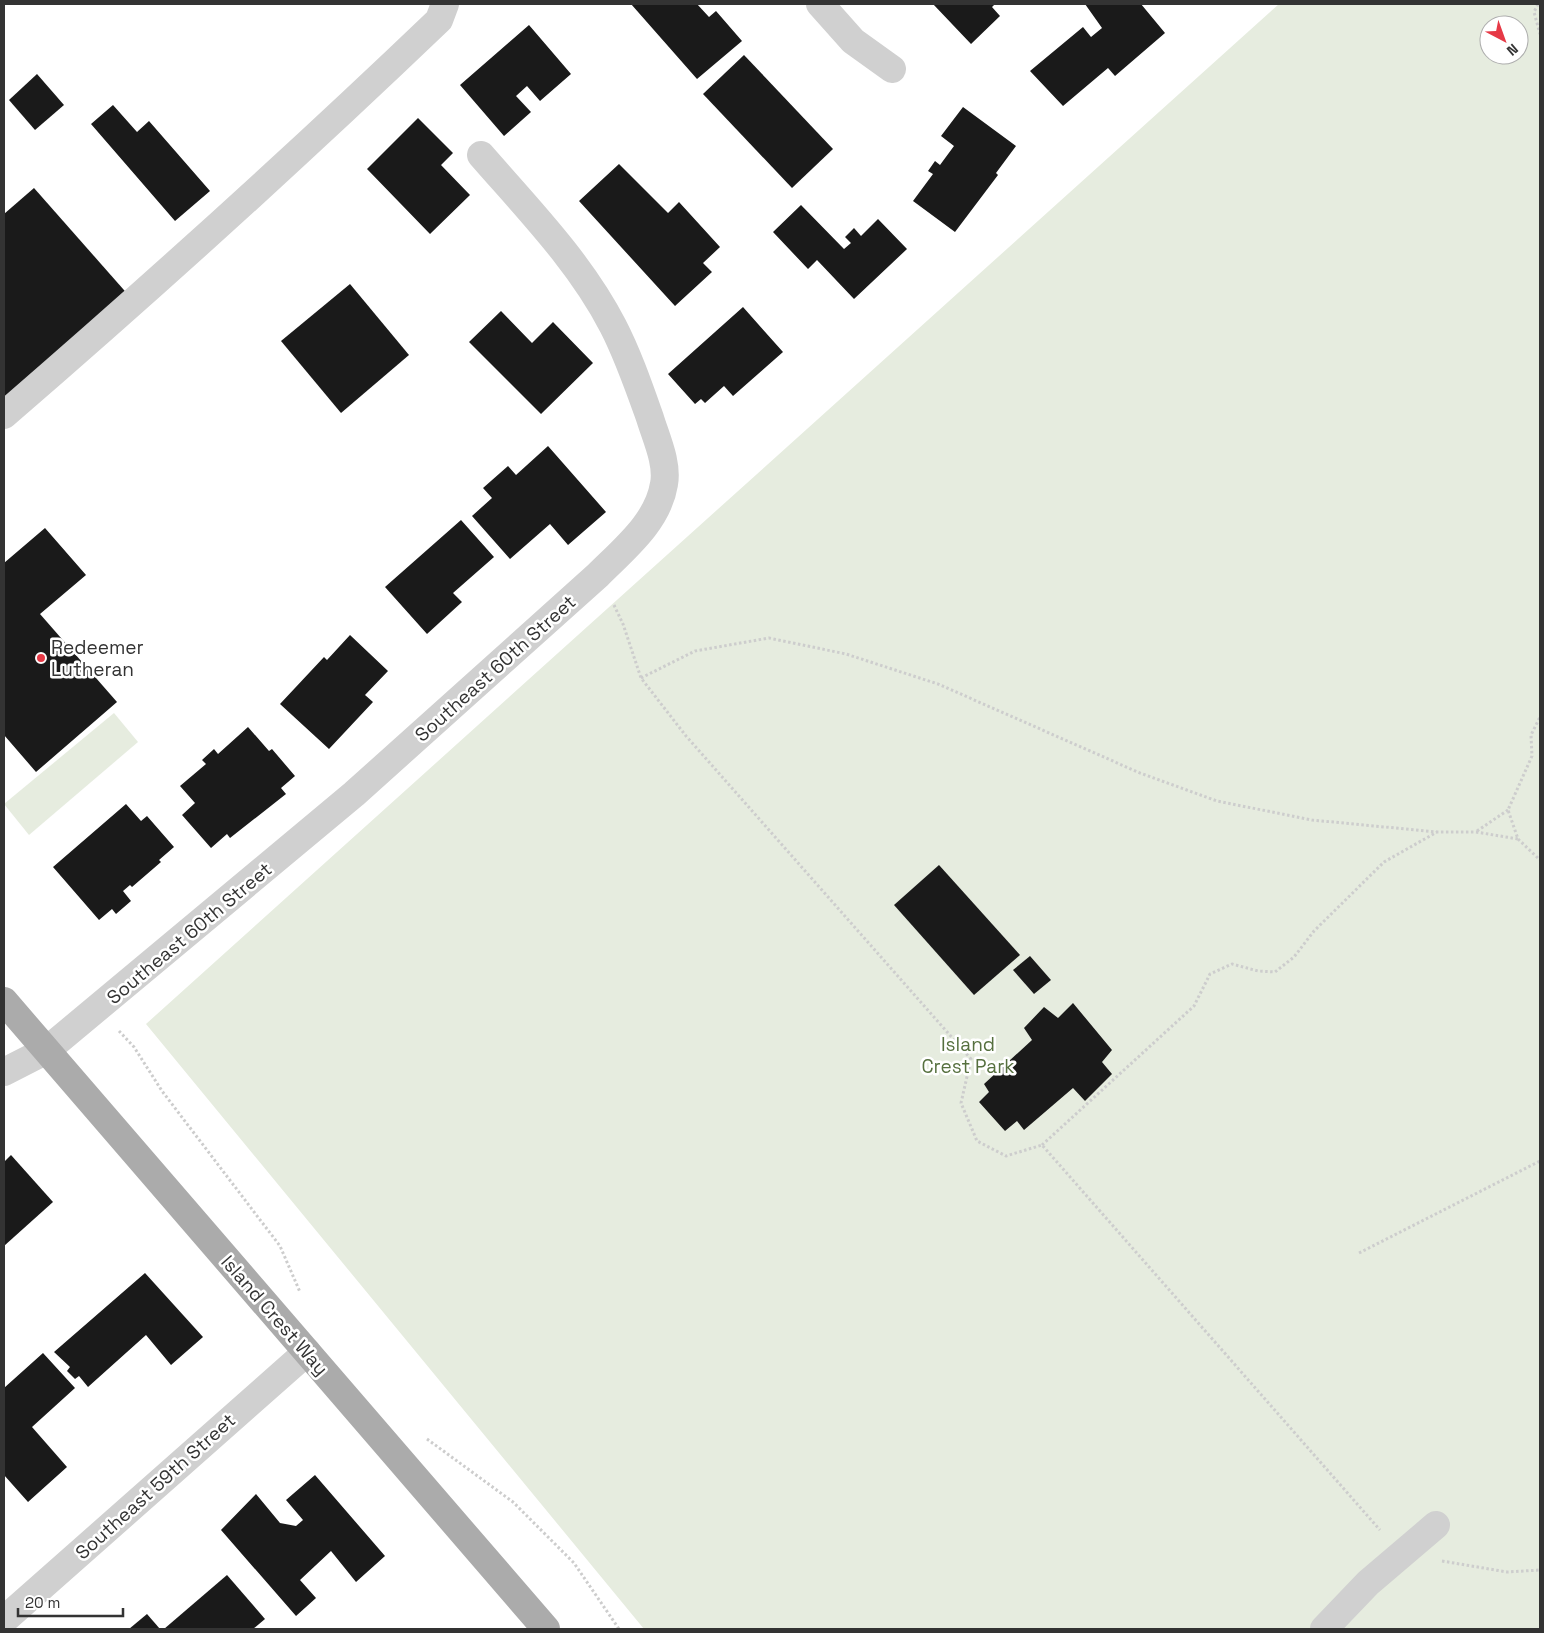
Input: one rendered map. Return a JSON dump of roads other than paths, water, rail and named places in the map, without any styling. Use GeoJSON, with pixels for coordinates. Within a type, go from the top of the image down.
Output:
{"type":"FeatureCollection","features":[{"type":"Feature","properties":{"kind":"main road","name":"Island Crest Way"},"geometry":{"type":"LineString","coordinates":[[4,1001],[546,1629]]}},
{"type":"Feature","properties":{"kind":"street"},"geometry":{"type":"LineString","coordinates":[[4,415],[117,317],[359,96],[439,20],[445,4]]}},
{"type":"Feature","properties":{"kind":"street"},"geometry":{"type":"LineString","coordinates":[[820,4],[853,42],[892,69]]}},
{"type":"Feature","properties":{"kind":"street","name":"Southeast 60th Street"},"geometry":{"type":"LineString","coordinates":[[4,1072],[48,1050],[354,794],[598,574],[636,537],[658,508],[665,483],[663,462],[639,387],[602,307],[553,238],[481,155]]}},
{"type":"Feature","properties":{"kind":"street","name":"Southeast 59th Street"},"geometry":{"type":"LineString","coordinates":[[4,1620],[307,1352]]}},
{"type":"Feature","properties":{"kind":"street"},"geometry":{"type":"LineString","coordinates":[[1324,1629],[1368,1582],[1436,1524]]}},
{"type":"Feature","properties":{"kind":"place","name":"Redeemer Lutheran"},"geometry":{"type":"Point","coordinates":[41,658]}},
{"type":"Feature","properties":{"kind":"park label","name":"Island Crest Park"},"geometry":{"type":"Point","coordinates":[968,1055]}}]}
